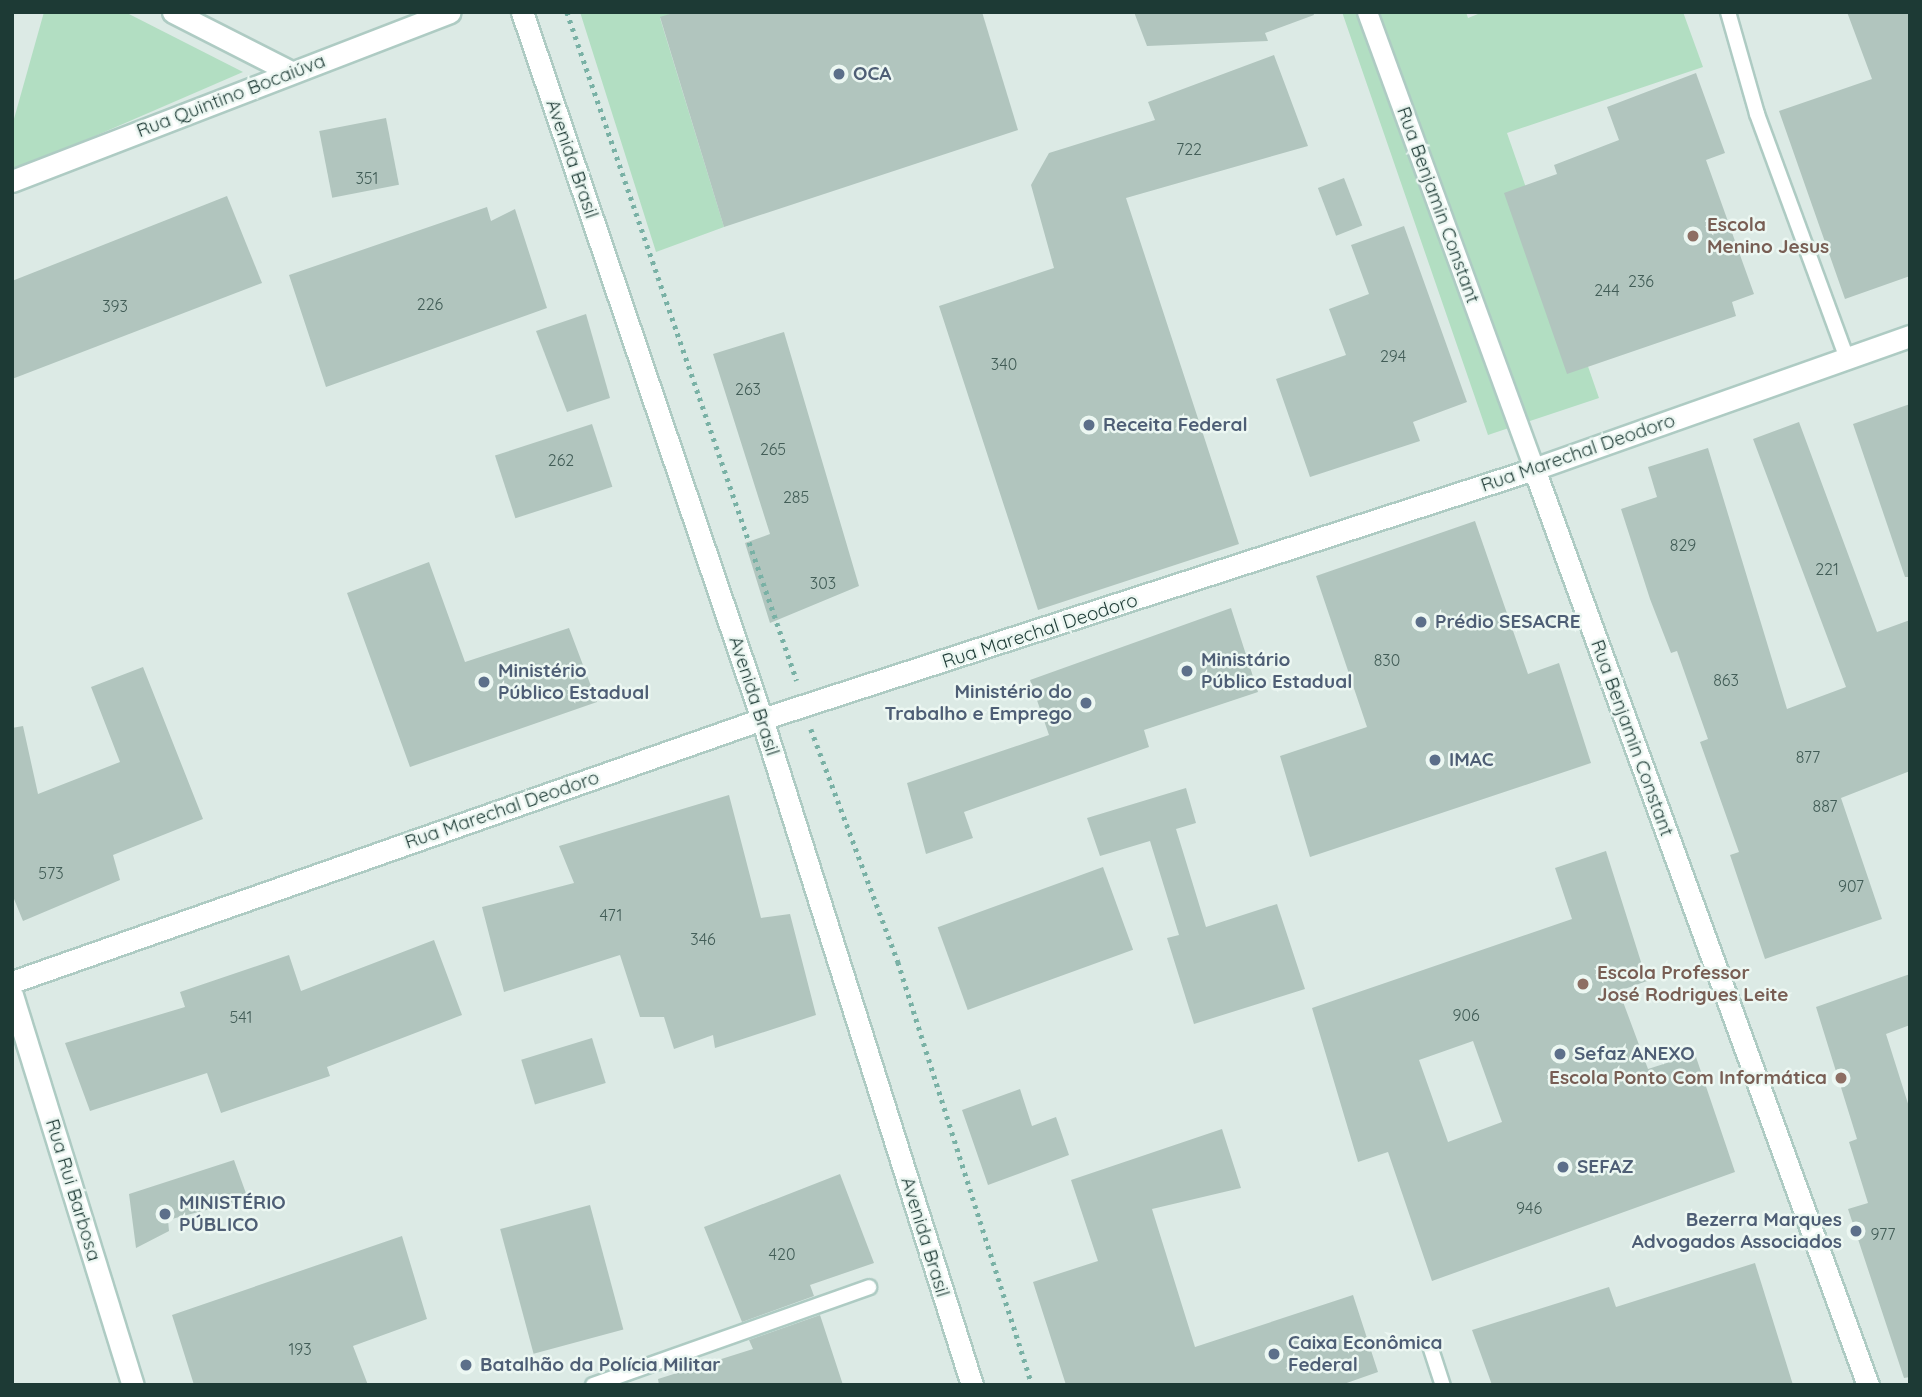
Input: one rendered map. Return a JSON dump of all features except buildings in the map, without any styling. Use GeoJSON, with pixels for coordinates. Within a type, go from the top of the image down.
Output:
{"type":"FeatureCollection","features":[{"type":"Feature","properties":{"kind":"street"},"geometry":{"type":"LineString","coordinates":[[173,12],[291,72]]}},
{"type":"Feature","properties":{"kind":"street","name":"Rua Quintino Bocaiúva"},"geometry":{"type":"LineString","coordinates":[[12,181],[449,12]]}},
{"type":"Feature","properties":{"kind":"street","name":"Avenida Brasil"},"geometry":{"type":"LineString","coordinates":[[522,12],[762,719],[972,1385]]}},
{"type":"Feature","properties":{"kind":"street","name":"Rua Benjamin Constant"},"geometry":{"type":"LineString","coordinates":[[1367,12],[1868,1385]]}},
{"type":"Feature","properties":{"kind":"street","name":"Rua Marechal Deodoro"},"geometry":{"type":"LineString","coordinates":[[12,982],[762,719],[1534,470],[1910,336]]}},
{"type":"Feature","properties":{"kind":"street","name":"Rua Rui Barbosa"},"geometry":{"type":"LineString","coordinates":[[12,995],[134,1385]]}},
{"type":"Feature","properties":{"kind":"lane"},"geometry":{"type":"LineString","coordinates":[[1728,12],[1758,114],[1847,358]]}},
{"type":"Feature","properties":{"kind":"lane"},"geometry":{"type":"LineString","coordinates":[[593,1385],[869,1287]]}},
{"type":"Feature","properties":{"kind":"lane"},"geometry":{"type":"LineString","coordinates":[[1431,1349],[1443,1385]]}},
{"type":"Feature","properties":{"kind":"green space"},"geometry":{"type":"Polygon","coordinates":[[[44,12],[125,12],[243,72],[12,172],[12,126],[44,12]]]}},
{"type":"Feature","properties":{"kind":"green space"},"geometry":{"type":"Polygon","coordinates":[[[580,12],[676,12],[660,18],[724,227],[656,252],[580,12]]]}},
{"type":"Feature","properties":{"kind":"green space"},"geometry":{"type":"Polygon","coordinates":[[[1342,12],[1466,12],[1468,18],[1483,12],[1683,12],[1703,67],[1507,133],[1599,398],[1488,435],[1342,12]]]}},
{"type":"Feature","properties":{"kind":"place","name":"OCA"},"geometry":{"type":"Point","coordinates":[839,74]}},
{"type":"Feature","properties":{"kind":"place","name":"Escola Menino Jesus"},"geometry":{"type":"Point","coordinates":[1693,236]}},
{"type":"Feature","properties":{"kind":"place","name":"Receita Federal"},"geometry":{"type":"Point","coordinates":[1089,425]}},
{"type":"Feature","properties":{"kind":"place","name":"Prédio SESACRE"},"geometry":{"type":"Point","coordinates":[1421,622]}},
{"type":"Feature","properties":{"kind":"place","name":"Ministário Público Estadual"},"geometry":{"type":"Point","coordinates":[1187,671]}},
{"type":"Feature","properties":{"kind":"place","name":"Ministério Público Estadual"},"geometry":{"type":"Point","coordinates":[484,682]}},
{"type":"Feature","properties":{"kind":"place","name":"Ministério do Trabalho e Emprego"},"geometry":{"type":"Point","coordinates":[1086,703]}},
{"type":"Feature","properties":{"kind":"place","name":"IMAC"},"geometry":{"type":"Point","coordinates":[1435,760]}},
{"type":"Feature","properties":{"kind":"place","name":"Escola Professor José Rodrigues Leite"},"geometry":{"type":"Point","coordinates":[1583,984]}},
{"type":"Feature","properties":{"kind":"place","name":"Sefaz ANEXO"},"geometry":{"type":"Point","coordinates":[1560,1054]}},
{"type":"Feature","properties":{"kind":"place","name":"Escola Ponto Com Informática"},"geometry":{"type":"Point","coordinates":[1841,1078]}},
{"type":"Feature","properties":{"kind":"place","name":"SEFAZ"},"geometry":{"type":"Point","coordinates":[1563,1167]}},
{"type":"Feature","properties":{"kind":"place","name":"MINISTÉRIO PÚBLICO"},"geometry":{"type":"Point","coordinates":[165,1214]}},
{"type":"Feature","properties":{"kind":"place","name":"Bezerra Marques Advogados Associados"},"geometry":{"type":"Point","coordinates":[1856,1231]}},
{"type":"Feature","properties":{"kind":"place","name":"Caixa Econômica Federal"},"geometry":{"type":"Point","coordinates":[1274,1354]}},
{"type":"Feature","properties":{"kind":"place","name":"Batalhão da Polícia Militar"},"geometry":{"type":"Point","coordinates":[466,1365]}}]}
